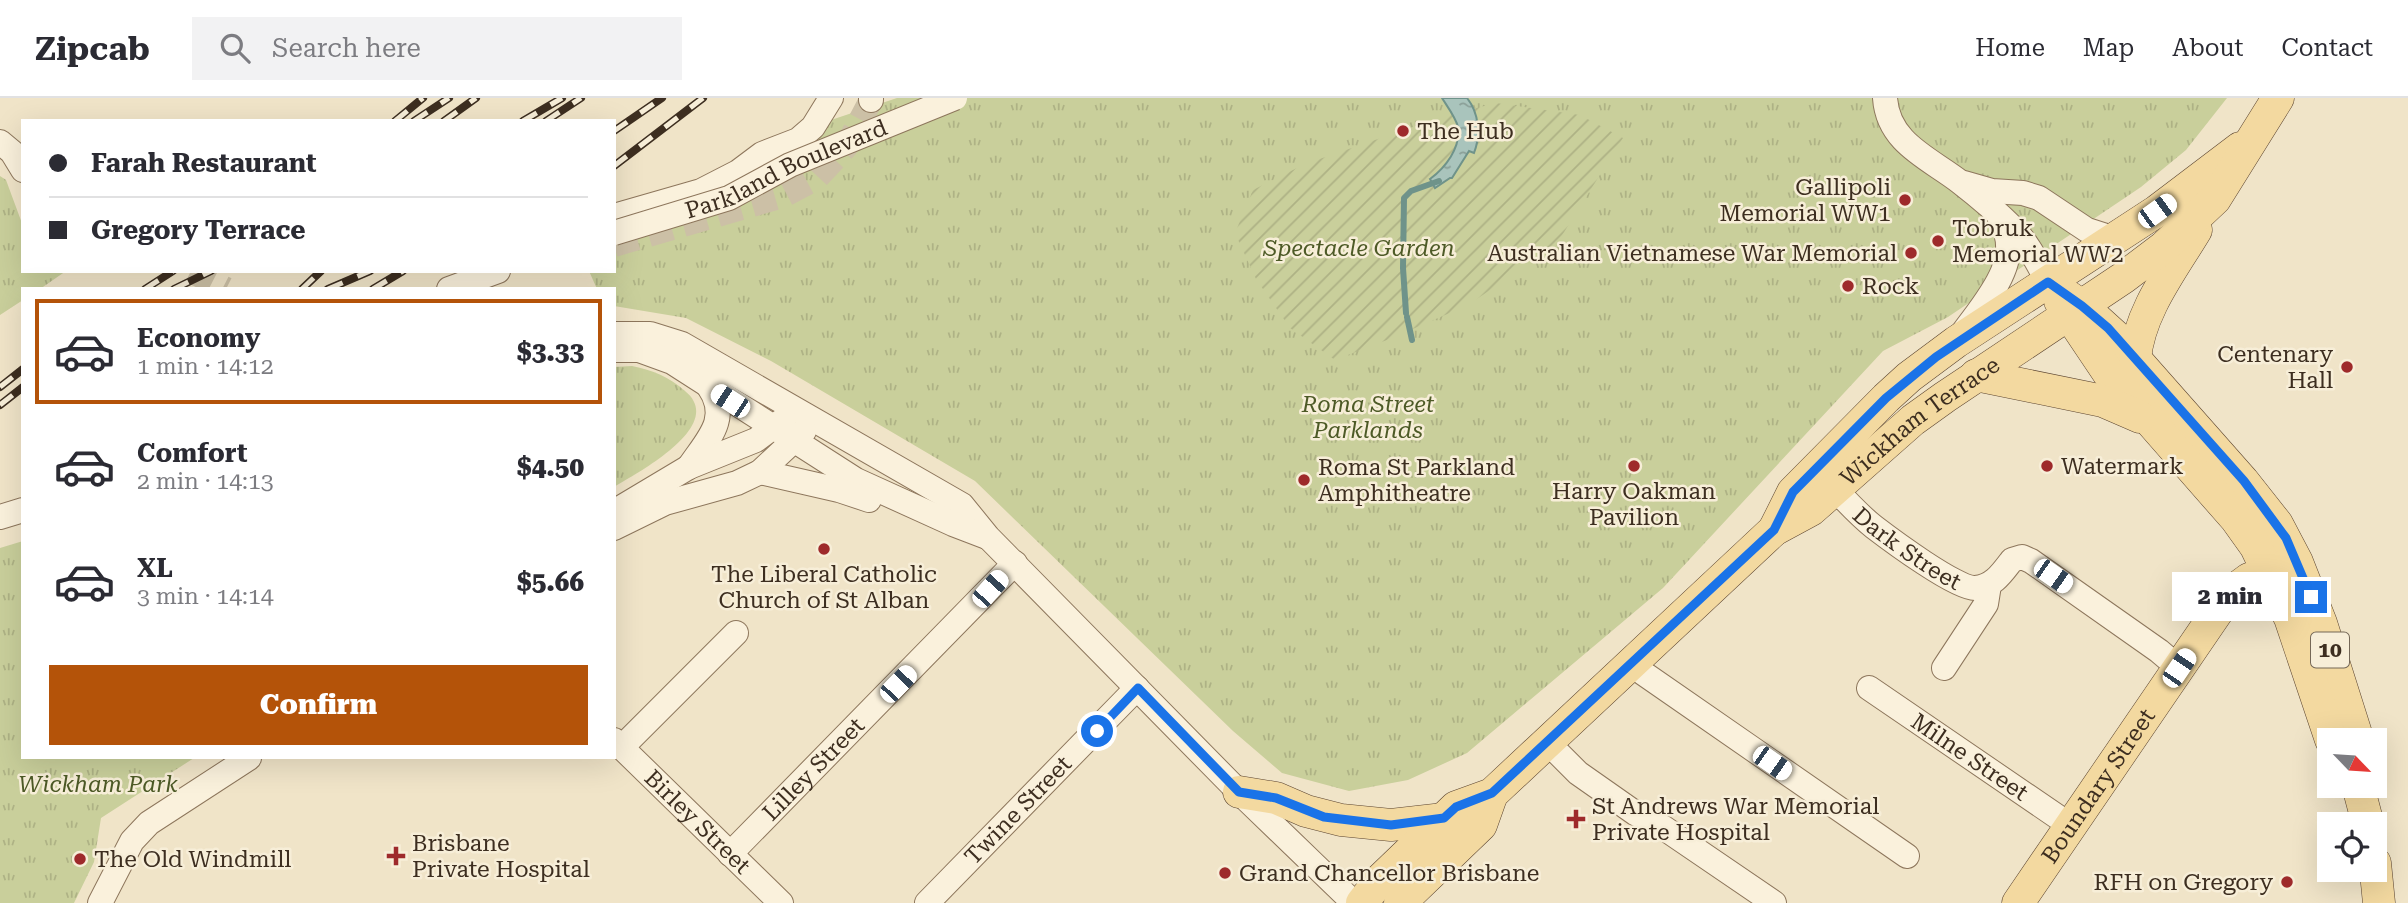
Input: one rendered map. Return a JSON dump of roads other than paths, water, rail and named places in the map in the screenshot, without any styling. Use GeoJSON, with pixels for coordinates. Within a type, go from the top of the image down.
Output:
{"type":"FeatureCollection","features":[{"type":"Feature","properties":{"kind":"main road"},"geometry":{"type":"LineString","coordinates":[[2135,359],[2142,323],[2214,199],[2278,98]]}},
{"type":"Feature","properties":{"kind":"main road","name":"Wickham Terrace"},"geometry":{"type":"LineString","coordinates":[[1774,530],[1793,492],[1909,377],[1956,342],[2115,239],[2252,139]]}},
{"type":"Feature","properties":{"kind":"main road","name":"Wickham Terrace"},"geometry":{"type":"LineString","coordinates":[[1362,903],[1378,881],[1456,807],[1492,793],[1774,530],[1811,510],[1913,420],[2164,247],[2214,199]]}},
{"type":"Feature","properties":{"kind":"main road","name":"10"},"geometry":{"type":"LineString","coordinates":[[2048,282],[2076,310],[2108,328],[2244,481],[2277,524],[2290,618],[2327,728]]}},
{"type":"Feature","properties":{"kind":"main road","name":"10"},"geometry":{"type":"LineString","coordinates":[[2076,310],[2109,374],[2236,519],[2283,566],[2333,658],[2354,728]]}},
{"type":"Feature","properties":{"kind":"main road"},"geometry":{"type":"LineString","coordinates":[[1976,375],[2103,401],[2151,423]]}},
{"type":"Feature","properties":{"kind":"main road","name":"Boundary Street"},"geometry":{"type":"LineString","coordinates":[[2018,903],[2230,593],[2239,584],[2283,566]]}},
{"type":"Feature","properties":{"kind":"main road"},"geometry":{"type":"LineString","coordinates":[[1239,792],[1276,798],[1306,811],[1341,820],[1391,825],[1444,818]]}},
{"type":"Feature","properties":{"kind":"main road","name":"Wickham Terrace"},"geometry":{"type":"LineString","coordinates":[[1400,903],[1481,825],[1492,793]]}},
{"type":"Feature","properties":{"kind":"main road"},"geometry":{"type":"LineString","coordinates":[[2377,882],[2379,903]]}},
{"type":"Feature","properties":{"kind":"street"},"geometry":{"type":"LineString","coordinates":[[616,215],[701,191],[738,172],[762,154],[798,140],[813,127],[831,98]]}},
{"type":"Feature","properties":{"kind":"street","name":"Parkland Boulevard"},"geometry":{"type":"LineString","coordinates":[[616,232],[729,198],[790,165],[955,98]]}},
{"type":"Feature","properties":{"kind":"street"},"geometry":{"type":"LineString","coordinates":[[1885,98],[1892,126],[1902,139],[1921,156],[1960,182],[2015,230],[2048,282]]}},
{"type":"Feature","properties":{"kind":"street"},"geometry":{"type":"LineString","coordinates":[[1960,182],[1992,191],[2023,193],[2039,198],[2087,230],[2115,239]]}},
{"type":"Feature","properties":{"kind":"street"},"geometry":{"type":"LineString","coordinates":[[1956,342],[1992,292],[2008,260],[2007,234],[1994,211]]}},
{"type":"Feature","properties":{"kind":"street"},"geometry":{"type":"LineString","coordinates":[[454,287],[487,274]]}},
{"type":"Feature","properties":{"kind":"street"},"geometry":{"type":"LineString","coordinates":[[616,334],[650,334],[682,344],[962,505],[988,537],[1239,792],[1354,903]]}},
{"type":"Feature","properties":{"kind":"street"},"geometry":{"type":"LineString","coordinates":[[616,350],[639,350],[657,355],[856,480],[988,537]]}},
{"type":"Feature","properties":{"kind":"street"},"geometry":{"type":"LineString","coordinates":[[689,467],[718,422],[718,403],[709,387]]}},
{"type":"Feature","properties":{"kind":"street"},"geometry":{"type":"LineString","coordinates":[[616,510],[689,467],[757,440],[773,428],[805,416]]}},
{"type":"Feature","properties":{"kind":"street"},"geometry":{"type":"LineString","coordinates":[[616,527],[665,503],[713,491],[760,472],[794,441],[805,416]]}},
{"type":"Feature","properties":{"kind":"street"},"geometry":{"type":"LineString","coordinates":[[760,472],[839,489],[886,505],[907,504]]}},
{"type":"Feature","properties":{"kind":"street","name":"Dark Street"},"geometry":{"type":"LineString","coordinates":[[1835,489],[1874,527],[1953,582],[1971,588],[1989,585],[2015,557],[2031,561],[2179,668]]}},
{"type":"Feature","properties":{"kind":"street"},"geometry":{"type":"LineString","coordinates":[[0,517],[21,511]]}},
{"type":"Feature","properties":{"kind":"street","name":"Lilley Street"},"geometry":{"type":"LineString","coordinates":[[730,854],[1014,563]]}},
{"type":"Feature","properties":{"kind":"street","name":"Dark Street"},"geometry":{"type":"LineString","coordinates":[[1944,668],[1986,604],[1989,585]]}},
{"type":"Feature","properties":{"kind":"street"},"geometry":{"type":"LineString","coordinates":[[618,744],[736,633]]}},
{"type":"Feature","properties":{"kind":"street"},"geometry":{"type":"LineString","coordinates":[[1630,664],[1907,856]]}},
{"type":"Feature","properties":{"kind":"street","name":"Twine Street"},"geometry":{"type":"LineString","coordinates":[[927,903],[1138,688]]}},
{"type":"Feature","properties":{"kind":"street","name":"Milne Street"},"geometry":{"type":"LineString","coordinates":[[1869,688],[2071,827]]}},
{"type":"Feature","properties":{"kind":"street"},"geometry":{"type":"LineString","coordinates":[[1547,742],[1578,773],[1774,903]]}},
{"type":"Feature","properties":{"kind":"street","name":"Birley Street"},"geometry":{"type":"LineString","coordinates":[[618,744],[781,903]]}},
{"type":"Feature","properties":{"kind":"street"},"geometry":{"type":"LineString","coordinates":[[102,902],[132,841],[149,823],[248,759]]}},
{"type":"Feature","properties":{"kind":"water"},"geometry":{"type":"Polygon","coordinates":[[[1442,98],[1467,98],[1478,124],[1478,139],[1474,153],[1469,151],[1452,178],[1435,188],[1430,179],[1451,157],[1458,135],[1455,120],[1442,98]]]}},
{"type":"Feature","properties":{"kind":"waterway"},"geometry":{"type":"LineString","coordinates":[[1406,313],[1403,268],[1404,198],[1411,191],[1439,181]]}},
{"type":"Feature","properties":{"kind":"waterway"},"geometry":{"type":"LineString","coordinates":[[1407,317],[1412,340]]}},
{"type":"Feature","properties":{"kind":"tunnel"},"geometry":{"type":"LineString","coordinates":[[616,244],[783,196],[817,178],[846,147],[871,100]]}},
{"type":"Feature","properties":{"kind":"tunnel"},"geometry":{"type":"LineString","coordinates":[[195,273],[222,287]]}},
{"type":"Feature","properties":{"kind":"railway"},"geometry":{"type":"LineString","coordinates":[[397,119],[423,98]]}},
{"type":"Feature","properties":{"kind":"railway"},"geometry":{"type":"LineString","coordinates":[[417,119],[449,98]]}},
{"type":"Feature","properties":{"kind":"railway"},"geometry":{"type":"LineString","coordinates":[[447,119],[476,98]]}},
{"type":"Feature","properties":{"kind":"railway"},"geometry":{"type":"LineString","coordinates":[[526,119],[562,98]]}},
{"type":"Feature","properties":{"kind":"railway"},"geometry":{"type":"LineString","coordinates":[[549,119],[581,98]]}},
{"type":"Feature","properties":{"kind":"railway"},"geometry":{"type":"LineString","coordinates":[[616,130],[662,98]]}},
{"type":"Feature","properties":{"kind":"railway"},"geometry":{"type":"LineString","coordinates":[[616,164],[703,98]]}},
{"type":"Feature","properties":{"kind":"railway"},"geometry":{"type":"LineString","coordinates":[[148,287],[170,273]]}},
{"type":"Feature","properties":{"kind":"railway"},"geometry":{"type":"LineString","coordinates":[[178,287],[207,273]]}},
{"type":"Feature","properties":{"kind":"railway"},"geometry":{"type":"LineString","coordinates":[[304,287],[319,273]]}},
{"type":"Feature","properties":{"kind":"railway"},"geometry":{"type":"LineString","coordinates":[[333,287],[365,273]]}},
{"type":"Feature","properties":{"kind":"railway"},"geometry":{"type":"LineString","coordinates":[[376,287],[400,273]]}},
{"type":"Feature","properties":{"kind":"railway"},"geometry":{"type":"LineString","coordinates":[[0,387],[21,371]]}},
{"type":"Feature","properties":{"kind":"railway"},"geometry":{"type":"LineString","coordinates":[[0,405],[21,389]]}},
{"type":"Feature","properties":{"kind":"place","name":"The Hub"},"geometry":{"type":"Point","coordinates":[1403,131]}},
{"type":"Feature","properties":{"kind":"place","name":"Gallipoli Memorial WW1"},"geometry":{"type":"Point","coordinates":[1905,200]}},
{"type":"Feature","properties":{"kind":"place","name":"Tobruk Memorial WW2"},"geometry":{"type":"Point","coordinates":[1938,241]}},
{"type":"Feature","properties":{"kind":"place","name":"Australian Vietnamese War Memorial"},"geometry":{"type":"Point","coordinates":[1911,253]}},
{"type":"Feature","properties":{"kind":"place","name":"Rock"},"geometry":{"type":"Point","coordinates":[1848,286]}},
{"type":"Feature","properties":{"kind":"place","name":"Centenary Hall"},"geometry":{"type":"Point","coordinates":[2347,367]}},
{"type":"Feature","properties":{"kind":"place","name":"Harry Oakman Pavilion"},"geometry":{"type":"Point","coordinates":[1634,466]}},
{"type":"Feature","properties":{"kind":"place","name":"Watermark"},"geometry":{"type":"Point","coordinates":[2047,466]}},
{"type":"Feature","properties":{"kind":"place","name":"Roma St Parkland Amphitheatre"},"geometry":{"type":"Point","coordinates":[1304,480]}},
{"type":"Feature","properties":{"kind":"place","name":"The Liberal Catholic Church of St Alban"},"geometry":{"type":"Point","coordinates":[824,549]}},
{"type":"Feature","properties":{"kind":"place","name":"St Andrews War Memorial Private Hospital"},"geometry":{"type":"Point","coordinates":[1576,819]}},
{"type":"Feature","properties":{"kind":"place","name":"Brisbane Private Hospital"},"geometry":{"type":"Point","coordinates":[396,856]}},
{"type":"Feature","properties":{"kind":"place","name":"The Old Windmill"},"geometry":{"type":"Point","coordinates":[80,859]}},
{"type":"Feature","properties":{"kind":"place","name":"Grand Chancellor Brisbane"},"geometry":{"type":"Point","coordinates":[1225,873]}},
{"type":"Feature","properties":{"kind":"place","name":"RFH on Gregory"},"geometry":{"type":"Point","coordinates":[2287,882]}},
{"type":"Feature","properties":{"kind":"park label","name":"Spectacle Garden"},"geometry":{"type":"Point","coordinates":[1359,248]}},
{"type":"Feature","properties":{"kind":"park label","name":"Roma Street Parklands"},"geometry":{"type":"Point","coordinates":[1368,417]}},
{"type":"Feature","properties":{"kind":"park label","name":"Wickham Park"},"geometry":{"type":"Point","coordinates":[98,784]}}]}
